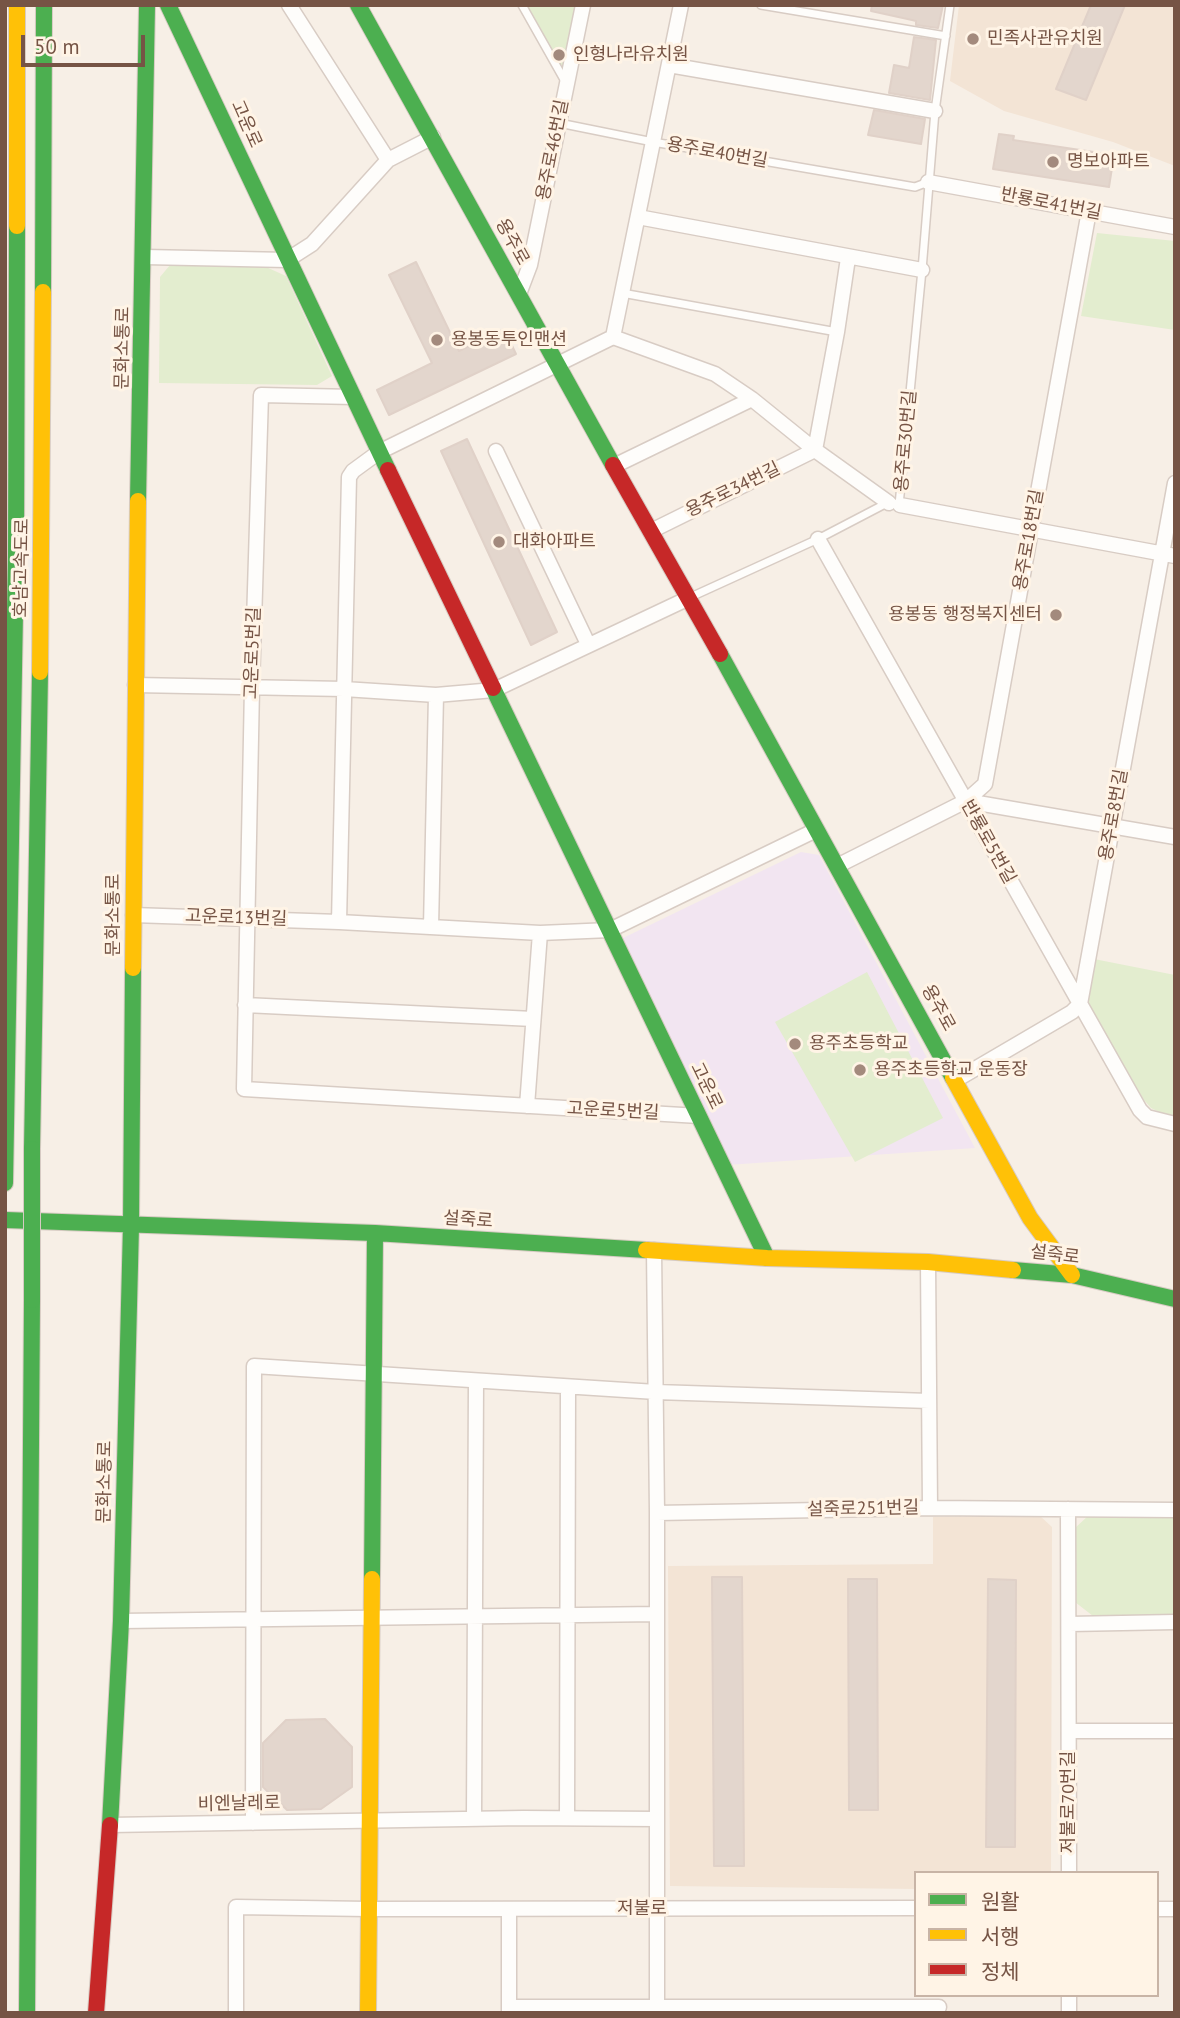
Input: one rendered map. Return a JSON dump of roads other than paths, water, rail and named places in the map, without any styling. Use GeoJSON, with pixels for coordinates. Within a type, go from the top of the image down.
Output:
{"type":"FeatureCollection","features":[{"type":"Feature","properties":{"kind":"main road","name":"호남고속도로"},"geometry":{"type":"LineString","coordinates":[[5,1183],[16,555],[17,5]]}},
{"type":"Feature","properties":{"kind":"main road","name":"호남고속도로"},"geometry":{"type":"LineString","coordinates":[[27,2013],[32,1149],[42,565],[44,5]]}},
{"type":"Feature","properties":{"kind":"main road","name":"문화소통로"},"geometry":{"type":"LineString","coordinates":[[96,2013],[121,1622],[131,1226],[135,685],[145,257],[147,5]]}},
{"type":"Feature","properties":{"kind":"main road","name":"고운로"},"geometry":{"type":"LineString","coordinates":[[168,5],[287,260],[767,1258]]}},
{"type":"Feature","properties":{"kind":"main road","name":"용주로"},"geometry":{"type":"LineString","coordinates":[[358,5],[1031,1218],[1072,1275]]}},
{"type":"Feature","properties":{"kind":"main road","name":"설죽로"},"geometry":{"type":"LineString","coordinates":[[5,1220],[375,1233],[767,1258],[928,1262],[1072,1275],[1175,1299]]}},
{"type":"Feature","properties":{"kind":"main road"},"geometry":{"type":"LineString","coordinates":[[368,2013],[375,1233]]}},
{"type":"Feature","properties":{"kind":"street"},"geometry":{"type":"LineString","coordinates":[[289,5],[388,160]]}},
{"type":"Feature","properties":{"kind":"street","name":"용주로46번길"},"geometry":{"type":"LineString","coordinates":[[519,294],[530,265],[583,5]]}},
{"type":"Feature","properties":{"kind":"street","name":"용주로40번길"},"geometry":{"type":"LineString","coordinates":[[613,337],[681,5]]}},
{"type":"Feature","properties":{"kind":"street"},"geometry":{"type":"LineString","coordinates":[[669,65],[935,111]]}},
{"type":"Feature","properties":{"kind":"street"},"geometry":{"type":"LineString","coordinates":[[145,257],[287,260],[312,244],[388,160],[433,137]]}},
{"type":"Feature","properties":{"kind":"street","name":"반룡로41번길"},"geometry":{"type":"LineString","coordinates":[[928,182],[1175,227]]}},
{"type":"Feature","properties":{"kind":"street","name":"용주로18번길"},"geometry":{"type":"LineString","coordinates":[[837,866],[965,801],[985,784],[1089,211]]}},
{"type":"Feature","properties":{"kind":"street"},"geometry":{"type":"LineString","coordinates":[[638,217],[922,270]]}},
{"type":"Feature","properties":{"kind":"street"},"geometry":{"type":"LineString","coordinates":[[815,450],[848,258]]}},
{"type":"Feature","properties":{"kind":"street"},"geometry":{"type":"LineString","coordinates":[[339,922],[349,477],[379,452],[613,337],[715,374],[752,399],[815,450],[894,504],[1168,555]]}},
{"type":"Feature","properties":{"kind":"street","name":"고운로5번길"},"geometry":{"type":"LineString","coordinates":[[354,397],[261,395],[244,1089],[699,1116]]}},
{"type":"Feature","properties":{"kind":"street"},"geometry":{"type":"LineString","coordinates":[[614,466],[752,399]]}},
{"type":"Feature","properties":{"kind":"street","name":"용주로34번길"},"geometry":{"type":"LineString","coordinates":[[650,531],[815,450]]}},
{"type":"Feature","properties":{"kind":"street"},"geometry":{"type":"LineString","coordinates":[[496,451],[588,644]]}},
{"type":"Feature","properties":{"kind":"street","name":"용주로8번길"},"geometry":{"type":"LineString","coordinates":[[1080,1004],[1112,827],[1168,555],[1175,483]]}},
{"type":"Feature","properties":{"kind":"street","name":"반룡로5번길"},"geometry":{"type":"LineString","coordinates":[[818,539],[1140,1110],[1147,1117],[1175,1124]]}},
{"type":"Feature","properties":{"kind":"street"},"geometry":{"type":"LineString","coordinates":[[135,685],[344,689],[436,695],[494,690],[689,598]]}},
{"type":"Feature","properties":{"kind":"street"},"geometry":{"type":"LineString","coordinates":[[431,927],[436,695]]}},
{"type":"Feature","properties":{"kind":"street"},"geometry":{"type":"LineString","coordinates":[[965,801],[1175,837]]}},
{"type":"Feature","properties":{"kind":"street"},"geometry":{"type":"LineString","coordinates":[[610,930],[816,830]]}},
{"type":"Feature","properties":{"kind":"street","name":"고운로13번길"},"geometry":{"type":"LineString","coordinates":[[133,915],[339,922],[540,933],[610,930]]}},
{"type":"Feature","properties":{"kind":"street"},"geometry":{"type":"LineString","coordinates":[[527,1106],[540,933]]}},
{"type":"Feature","properties":{"kind":"street"},"geometry":{"type":"LineString","coordinates":[[956,1080],[1072,1012],[1080,1004]]}},
{"type":"Feature","properties":{"kind":"street"},"geometry":{"type":"LineString","coordinates":[[245,1005],[533,1019]]}},
{"type":"Feature","properties":{"kind":"street"},"geometry":{"type":"LineString","coordinates":[[654,1250],[657,2010]]}},
{"type":"Feature","properties":{"kind":"street"},"geometry":{"type":"LineString","coordinates":[[928,1262],[930,1508]]}},
{"type":"Feature","properties":{"kind":"street"},"geometry":{"type":"LineString","coordinates":[[253,1822],[254,1366],[656,1392],[929,1401]]}},
{"type":"Feature","properties":{"kind":"street"},"geometry":{"type":"LineString","coordinates":[[474,1819],[475,1381]]}},
{"type":"Feature","properties":{"kind":"street"},"geometry":{"type":"LineString","coordinates":[[568,1387],[567,1818],[656,1819]]}},
{"type":"Feature","properties":{"kind":"street","name":"설죽로251번길"},"geometry":{"type":"LineString","coordinates":[[657,1513],[930,1508],[1175,1510]]}},
{"type":"Feature","properties":{"kind":"street","name":"저불로70번길"},"geometry":{"type":"LineString","coordinates":[[1068,1509],[1069,1871]]}},
{"type":"Feature","properties":{"kind":"street"},"geometry":{"type":"LineString","coordinates":[[121,1622],[657,1615]]}},
{"type":"Feature","properties":{"kind":"street"},"geometry":{"type":"LineString","coordinates":[[1069,1623],[1175,1622]]}},
{"type":"Feature","properties":{"kind":"street","name":"저불로70번길"},"geometry":{"type":"LineString","coordinates":[[1069,1731],[1175,1731]]}},
{"type":"Feature","properties":{"kind":"street","name":"비엔날레로"},"geometry":{"type":"LineString","coordinates":[[110,1825],[567,1818]]}},
{"type":"Feature","properties":{"kind":"street","name":"저불로"},"geometry":{"type":"LineString","coordinates":[[236,2013],[236,1907],[914,1909]]}},
{"type":"Feature","properties":{"kind":"street"},"geometry":{"type":"LineString","coordinates":[[509,1909],[509,2010],[585,2006],[657,2010],[939,2005]]}},
{"type":"Feature","properties":{"kind":"lane"},"geometry":{"type":"LineString","coordinates":[[522,5],[566,84]]}},
{"type":"Feature","properties":{"kind":"lane"},"geometry":{"type":"LineString","coordinates":[[761,5],[946,36]]}},
{"type":"Feature","properties":{"kind":"lane","name":"용주로30번길"},"geometry":{"type":"LineString","coordinates":[[689,598],[894,504],[922,270],[935,111],[950,5]]}},
{"type":"Feature","properties":{"kind":"lane","name":"용주로40번길"},"geometry":{"type":"LineString","coordinates":[[559,123],[915,187],[928,182]]}},
{"type":"Feature","properties":{"kind":"lane"},"geometry":{"type":"LineString","coordinates":[[622,293],[837,332]]}},
{"type":"Feature","properties":{"kind":"place","name":"민족사관유치원"},"geometry":{"type":"Point","coordinates":[973,39]}},
{"type":"Feature","properties":{"kind":"place","name":"인형나라유치원"},"geometry":{"type":"Point","coordinates":[559,55]}},
{"type":"Feature","properties":{"kind":"place","name":"명보아파트"},"geometry":{"type":"Point","coordinates":[1053,162]}},
{"type":"Feature","properties":{"kind":"place","name":"용봉동투인맨션"},"geometry":{"type":"Point","coordinates":[437,340]}},
{"type":"Feature","properties":{"kind":"place","name":"대화아파트"},"geometry":{"type":"Point","coordinates":[499,542]}},
{"type":"Feature","properties":{"kind":"place","name":"용봉동 행정복지센터"},"geometry":{"type":"Point","coordinates":[1056,615]}},
{"type":"Feature","properties":{"kind":"place","name":"용주초등학교"},"geometry":{"type":"Point","coordinates":[795,1044]}},
{"type":"Feature","properties":{"kind":"place","name":"용주초등학교 운동장"},"geometry":{"type":"Point","coordinates":[860,1070]}}]}
